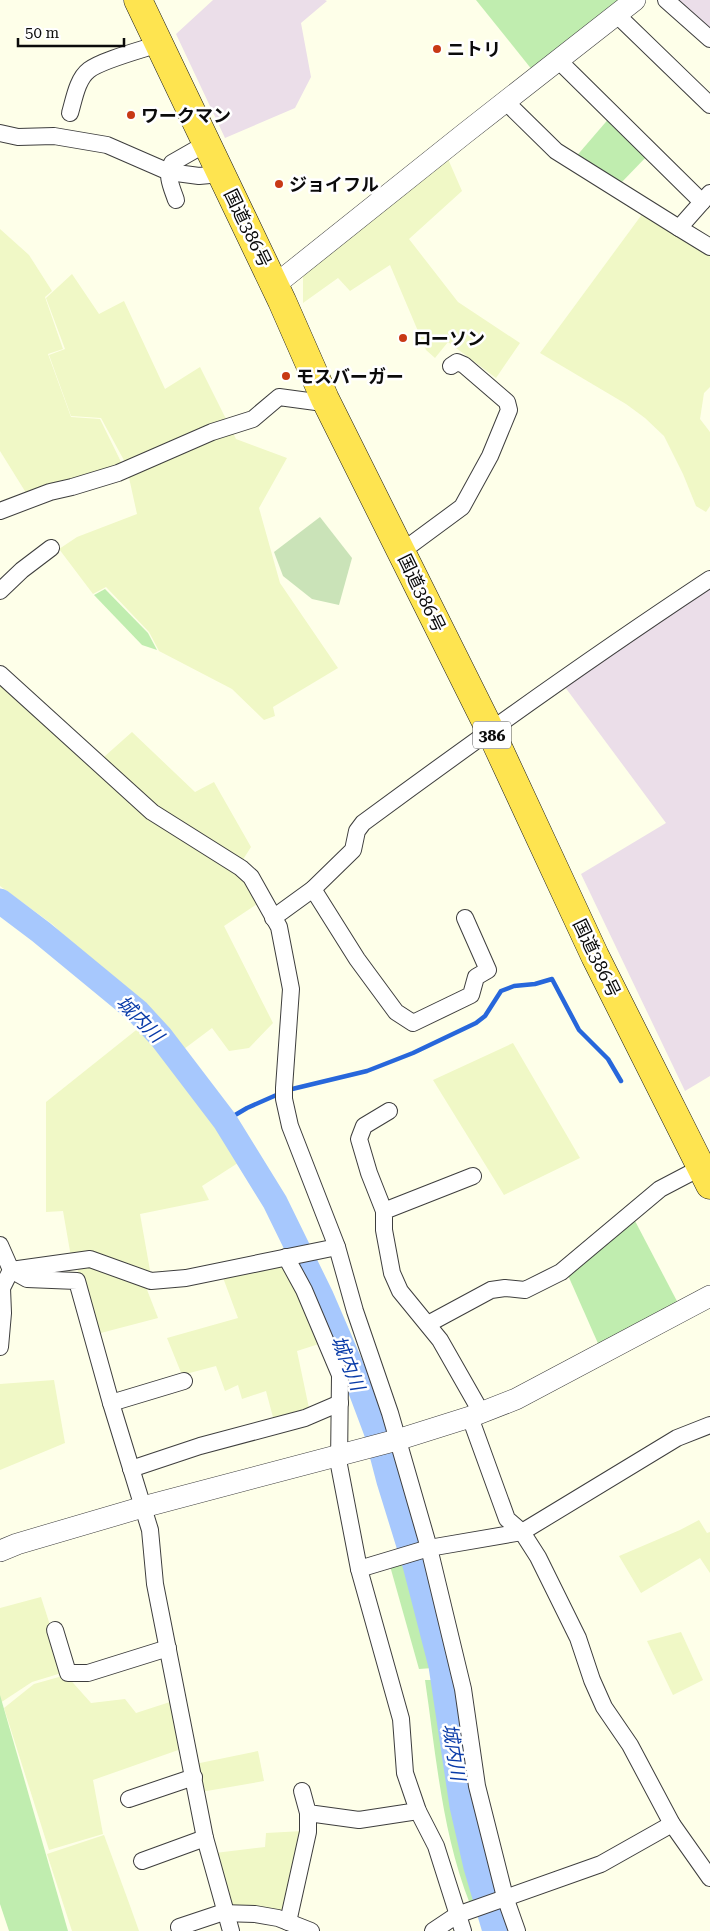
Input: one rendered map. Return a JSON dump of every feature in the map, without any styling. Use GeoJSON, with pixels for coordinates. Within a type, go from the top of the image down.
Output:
{"type":"FeatureCollection","features":[{"type":"Feature","properties":{"kind":"highway","name":"国道386号"},"geometry":{"type":"LineString","coordinates":[[138,0],[275,285],[325,399],[490,730],[595,956],[706,1176]]}},
{"type":"Feature","properties":{"kind":"street"},"geometry":{"type":"LineString","coordinates":[[275,285],[505,101],[635,0]]}},
{"type":"Feature","properties":{"kind":"street"},"geometry":{"type":"LineString","coordinates":[[666,0],[710,39]]}},
{"type":"Feature","properties":{"kind":"street"},"geometry":{"type":"LineString","coordinates":[[616,14],[710,105]]}},
{"type":"Feature","properties":{"kind":"street"},"geometry":{"type":"LineString","coordinates":[[70,113],[80,83],[88,71],[112,60],[159,44]]}},
{"type":"Feature","properties":{"kind":"street"},"geometry":{"type":"LineString","coordinates":[[558,60],[706,198],[679,228]]}},
{"type":"Feature","properties":{"kind":"street"},"geometry":{"type":"LineString","coordinates":[[505,101],[556,151],[710,247]]}},
{"type":"Feature","properties":{"kind":"street"},"geometry":{"type":"LineString","coordinates":[[0,132],[18,137],[54,136],[107,145],[170,168],[199,176],[222,174]]}},
{"type":"Feature","properties":{"kind":"street"},"geometry":{"type":"LineString","coordinates":[[170,168],[207,143]]}},
{"type":"Feature","properties":{"kind":"street"},"geometry":{"type":"LineString","coordinates":[[170,168],[169,179],[176,200]]}},
{"type":"Feature","properties":{"kind":"street"},"geometry":{"type":"LineString","coordinates":[[401,552],[462,507],[490,456],[509,410],[506,402],[464,365],[457,362],[451,366]]}},
{"type":"Feature","properties":{"kind":"street"},"geometry":{"type":"LineString","coordinates":[[0,511],[50,492],[118,473],[212,432],[253,419],[279,397],[316,402],[325,399]]}},
{"type":"Feature","properties":{"kind":"street"},"geometry":{"type":"LineString","coordinates":[[0,592],[22,570],[52,548]]}},
{"type":"Feature","properties":{"kind":"street"},"geometry":{"type":"LineString","coordinates":[[273,918],[313,889],[353,850],[360,827],[490,730],[710,579]]}},
{"type":"Feature","properties":{"kind":"street"},"geometry":{"type":"LineString","coordinates":[[0,674],[152,812],[241,868],[251,877],[279,927],[291,989],[284,1093],[290,1126],[337,1247],[429,1548],[463,1689],[477,1786],[500,1899],[517,1931]]}},
{"type":"Feature","properties":{"kind":"street"},"geometry":{"type":"LineString","coordinates":[[313,889],[358,959],[396,1012],[413,1023],[471,995],[476,977],[488,970],[466,918]]}},
{"type":"Feature","properties":{"kind":"street"},"geometry":{"type":"LineString","coordinates":[[389,1111],[364,1126],[359,1139],[369,1173],[384,1211],[384,1230],[392,1273],[400,1290],[440,1340],[476,1414],[507,1519],[522,1532],[538,1557],[578,1638],[592,1680],[604,1707],[630,1745],[672,1824],[710,1878]]}},
{"type":"Feature","properties":{"kind":"street"},"geometry":{"type":"LineString","coordinates":[[384,1211],[473,1176]]}},
{"type":"Feature","properties":{"kind":"street"},"geometry":{"type":"LineString","coordinates":[[428,1324],[491,1290],[506,1288],[525,1290],[561,1272],[660,1189],[706,1176]]}},
{"type":"Feature","properties":{"kind":"street"},"geometry":{"type":"LineString","coordinates":[[0,1245],[11,1270],[27,1279],[77,1281],[111,1404],[150,1530],[155,1584],[205,1838],[231,1931]]}},
{"type":"Feature","properties":{"kind":"street"},"geometry":{"type":"LineString","coordinates":[[11,1270],[90,1259],[151,1281],[186,1278],[337,1247]]}},
{"type":"Feature","properties":{"kind":"street"},"geometry":{"type":"LineString","coordinates":[[288,1257],[340,1375],[339,1465],[359,1569],[401,1719],[405,1773],[418,1811],[436,1846],[463,1931]]}},
{"type":"Feature","properties":{"kind":"street"},"geometry":{"type":"LineString","coordinates":[[0,1347],[4,1313],[1,1288],[11,1270]]}},
{"type":"Feature","properties":{"kind":"street"},"geometry":{"type":"LineString","coordinates":[[0,1551],[17,1544],[143,1507],[397,1440],[476,1414],[516,1399],[710,1296]]}},
{"type":"Feature","properties":{"kind":"street"},"geometry":{"type":"LineString","coordinates":[[111,1404],[184,1381]]}},
{"type":"Feature","properties":{"kind":"street"},"geometry":{"type":"LineString","coordinates":[[131,1469],[200,1446],[305,1418],[340,1403]]}},
{"type":"Feature","properties":{"kind":"street"},"geometry":{"type":"LineString","coordinates":[[359,1569],[429,1548],[522,1532],[677,1438],[710,1425]]}},
{"type":"Feature","properties":{"kind":"street"},"geometry":{"type":"LineString","coordinates":[[55,1630],[68,1673],[88,1673],[168,1648]]}},
{"type":"Feature","properties":{"kind":"street"},"geometry":{"type":"LineString","coordinates":[[130,1799],[194,1777]]}},
{"type":"Feature","properties":{"kind":"street"},"geometry":{"type":"LineString","coordinates":[[288,1922],[308,1832],[308,1813],[302,1792]]}},
{"type":"Feature","properties":{"kind":"street"},"geometry":{"type":"LineString","coordinates":[[308,1813],[359,1820],[418,1811]]}},
{"type":"Feature","properties":{"kind":"street"},"geometry":{"type":"LineString","coordinates":[[434,1931],[457,1915],[600,1864],[672,1824]]}},
{"type":"Feature","properties":{"kind":"street"},"geometry":{"type":"LineString","coordinates":[[142,1861],[205,1838]]}},
{"type":"Feature","properties":{"kind":"street"},"geometry":{"type":"LineString","coordinates":[[179,1927],[221,1913],[255,1914],[278,1918],[311,1931]]}},
{"type":"Feature","properties":{"kind":"shaded area"},"geometry":{"type":"Polygon","coordinates":[[[213,0],[327,1],[301,23],[311,77],[295,108],[225,138],[176,34],[213,0]]]}},
{"type":"Feature","properties":{"kind":"shaded area"},"geometry":{"type":"Polygon","coordinates":[[[669,0],[710,0],[710,36],[669,0]]]}},
{"type":"Feature","properties":{"kind":"shaded area"},"geometry":{"type":"Polygon","coordinates":[[[710,586],[710,1076],[685,1091],[581,874],[666,823],[565,687],[710,586]]]}},
{"type":"Feature","properties":{"kind":"green space"},"geometry":{"type":"Polygon","coordinates":[[[476,0],[625,0],[533,71],[476,0]]]}},
{"type":"Feature","properties":{"kind":"green space"},"geometry":{"type":"Polygon","coordinates":[[[611,116],[649,154],[618,186],[574,159],[611,116]]]}},
{"type":"Feature","properties":{"kind":"green space"},"geometry":{"type":"Polygon","coordinates":[[[448,159],[462,191],[409,239],[458,302],[520,343],[496,378],[448,342],[435,358],[426,350],[390,265],[350,291],[338,278],[303,303],[303,274],[448,159]]]}},
{"type":"Feature","properties":{"kind":"green space"},"geometry":{"type":"Polygon","coordinates":[[[643,213],[710,254],[710,387],[704,393],[700,419],[710,432],[710,506],[706,512],[696,506],[664,436],[645,418],[626,404],[540,353],[643,213]]]}},
{"type":"Feature","properties":{"kind":"green space"},"geometry":{"type":"Polygon","coordinates":[[[0,229],[29,255],[52,291],[45,297],[63,349],[48,354],[71,417],[100,419],[123,466],[28,496],[0,451],[0,229]]]}},
{"type":"Feature","properties":{"kind":"green space"},"geometry":{"type":"Polygon","coordinates":[[[72,274],[99,314],[124,301],[165,389],[200,367],[236,439],[287,458],[259,508],[280,583],[338,668],[273,707],[275,716],[264,720],[232,689],[159,651],[149,632],[106,587],[93,594],[59,549],[77,537],[137,514],[126,464],[101,418],[71,416],[49,355],[65,349],[46,298],[72,274]]]}},
{"type":"Feature","properties":{"kind":"green space"},"geometry":{"type":"Polygon","coordinates":[[[320,517],[352,558],[339,605],[312,599],[283,576],[274,552],[320,517]]]}},
{"type":"Feature","properties":{"kind":"green space"},"geometry":{"type":"Polygon","coordinates":[[[105,589],[148,633],[157,650],[142,645],[94,595],[105,589]]]}},
{"type":"Feature","properties":{"kind":"green space"},"geometry":{"type":"Polygon","coordinates":[[[0,681],[96,764],[132,732],[195,792],[214,782],[251,847],[237,869],[260,902],[224,926],[273,1023],[249,1048],[229,1051],[212,1028],[184,1049],[52,924],[0,886],[0,681]]]}},
{"type":"Feature","properties":{"kind":"green space"},"geometry":{"type":"Polygon","coordinates":[[[140,1027],[195,1094],[241,1161],[202,1186],[209,1200],[140,1214],[151,1276],[71,1257],[63,1211],[46,1212],[46,1102],[140,1027]]]}},
{"type":"Feature","properties":{"kind":"green space"},"geometry":{"type":"Polygon","coordinates":[[[513,1043],[580,1158],[504,1195],[433,1080],[513,1043]]]}},
{"type":"Feature","properties":{"kind":"green space"},"geometry":{"type":"Polygon","coordinates":[[[634,1219],[679,1305],[600,1348],[567,1273],[634,1219]]]}},
{"type":"Feature","properties":{"kind":"green space"},"geometry":{"type":"Polygon","coordinates":[[[76,1264],[144,1282],[158,1318],[97,1334],[76,1264]]]}},
{"type":"Feature","properties":{"kind":"green space"},"geometry":{"type":"Polygon","coordinates":[[[268,1265],[286,1268],[322,1343],[297,1351],[310,1413],[274,1421],[266,1391],[242,1399],[238,1385],[225,1391],[216,1366],[182,1375],[167,1338],[238,1318],[222,1275],[268,1265]]]}},
{"type":"Feature","properties":{"kind":"green space"},"geometry":{"type":"Polygon","coordinates":[[[54,1380],[65,1443],[0,1470],[0,1384],[54,1380]]]}},
{"type":"Feature","properties":{"kind":"green space"},"geometry":{"type":"Polygon","coordinates":[[[699,1520],[707,1533],[710,1532],[710,1573],[700,1558],[641,1593],[619,1556],[699,1520]]]}},
{"type":"Feature","properties":{"kind":"green space"},"geometry":{"type":"Polygon","coordinates":[[[405,1562],[433,1668],[419,1669],[390,1566],[405,1562]]]}},
{"type":"Feature","properties":{"kind":"green space"},"geometry":{"type":"Polygon","coordinates":[[[41,1597],[65,1672],[32,1682],[0,1703],[0,1608],[41,1597]]]}},
{"type":"Feature","properties":{"kind":"green space"},"geometry":{"type":"Polygon","coordinates":[[[681,1632],[703,1680],[673,1695],[647,1641],[681,1632]]]}},
{"type":"Feature","properties":{"kind":"green space"},"geometry":{"type":"Polygon","coordinates":[[[66,1675],[91,1703],[125,1699],[136,1713],[173,1701],[184,1748],[93,1780],[103,1834],[49,1850],[4,1708],[34,1684],[66,1675]]]}},
{"type":"Feature","properties":{"kind":"green space"},"geometry":{"type":"Polygon","coordinates":[[[425,1680],[436,1680],[448,1769],[464,1849],[480,1901],[470,1904],[460,1877],[446,1822],[425,1680]]]}},
{"type":"Feature","properties":{"kind":"green space"},"geometry":{"type":"Polygon","coordinates":[[[0,1695],[68,1931],[9,1931],[0,1904],[0,1695]]]}},
{"type":"Feature","properties":{"kind":"green space"},"geometry":{"type":"Polygon","coordinates":[[[258,1751],[264,1781],[201,1792],[195,1764],[258,1751]]]}},
{"type":"Feature","properties":{"kind":"green space"},"geometry":{"type":"Polygon","coordinates":[[[303,1831],[284,1917],[229,1911],[215,1853],[265,1847],[266,1833],[303,1831]]]}},
{"type":"Feature","properties":{"kind":"green space"},"geometry":{"type":"Polygon","coordinates":[[[104,1835],[139,1931],[72,1931],[47,1854],[104,1835]]]}},
{"type":"Feature","properties":{"kind":"waterway","name":"城内川"},"geometry":{"type":"LineString","coordinates":[[0,901],[41,932],[138,1012],[161,1037],[225,1121],[275,1202],[321,1296],[355,1375],[376,1431],[415,1565],[441,1666],[462,1806],[476,1867],[495,1931]]}},
{"type":"Feature","properties":{"kind":"waterway"},"geometry":{"type":"LineString","coordinates":[[288,1090],[367,1071],[413,1053],[476,1023],[485,1016],[501,991],[514,986],[535,984],[552,979],[579,1030],[608,1059],[621,1081]]}},
{"type":"Feature","properties":{"kind":"waterway"},"geometry":{"type":"LineString","coordinates":[[225,1121],[247,1108],[281,1093]]}},
{"type":"Feature","properties":{"kind":"place","name":"ニトリ"},"geometry":{"type":"Point","coordinates":[437,49]}},
{"type":"Feature","properties":{"kind":"place","name":"ワークマン"},"geometry":{"type":"Point","coordinates":[131,115]}},
{"type":"Feature","properties":{"kind":"place","name":"ジョイフル"},"geometry":{"type":"Point","coordinates":[279,184]}},
{"type":"Feature","properties":{"kind":"place","name":"ローソン"},"geometry":{"type":"Point","coordinates":[403,338]}},
{"type":"Feature","properties":{"kind":"place","name":"モスバーガー"},"geometry":{"type":"Point","coordinates":[286,376]}}]}
